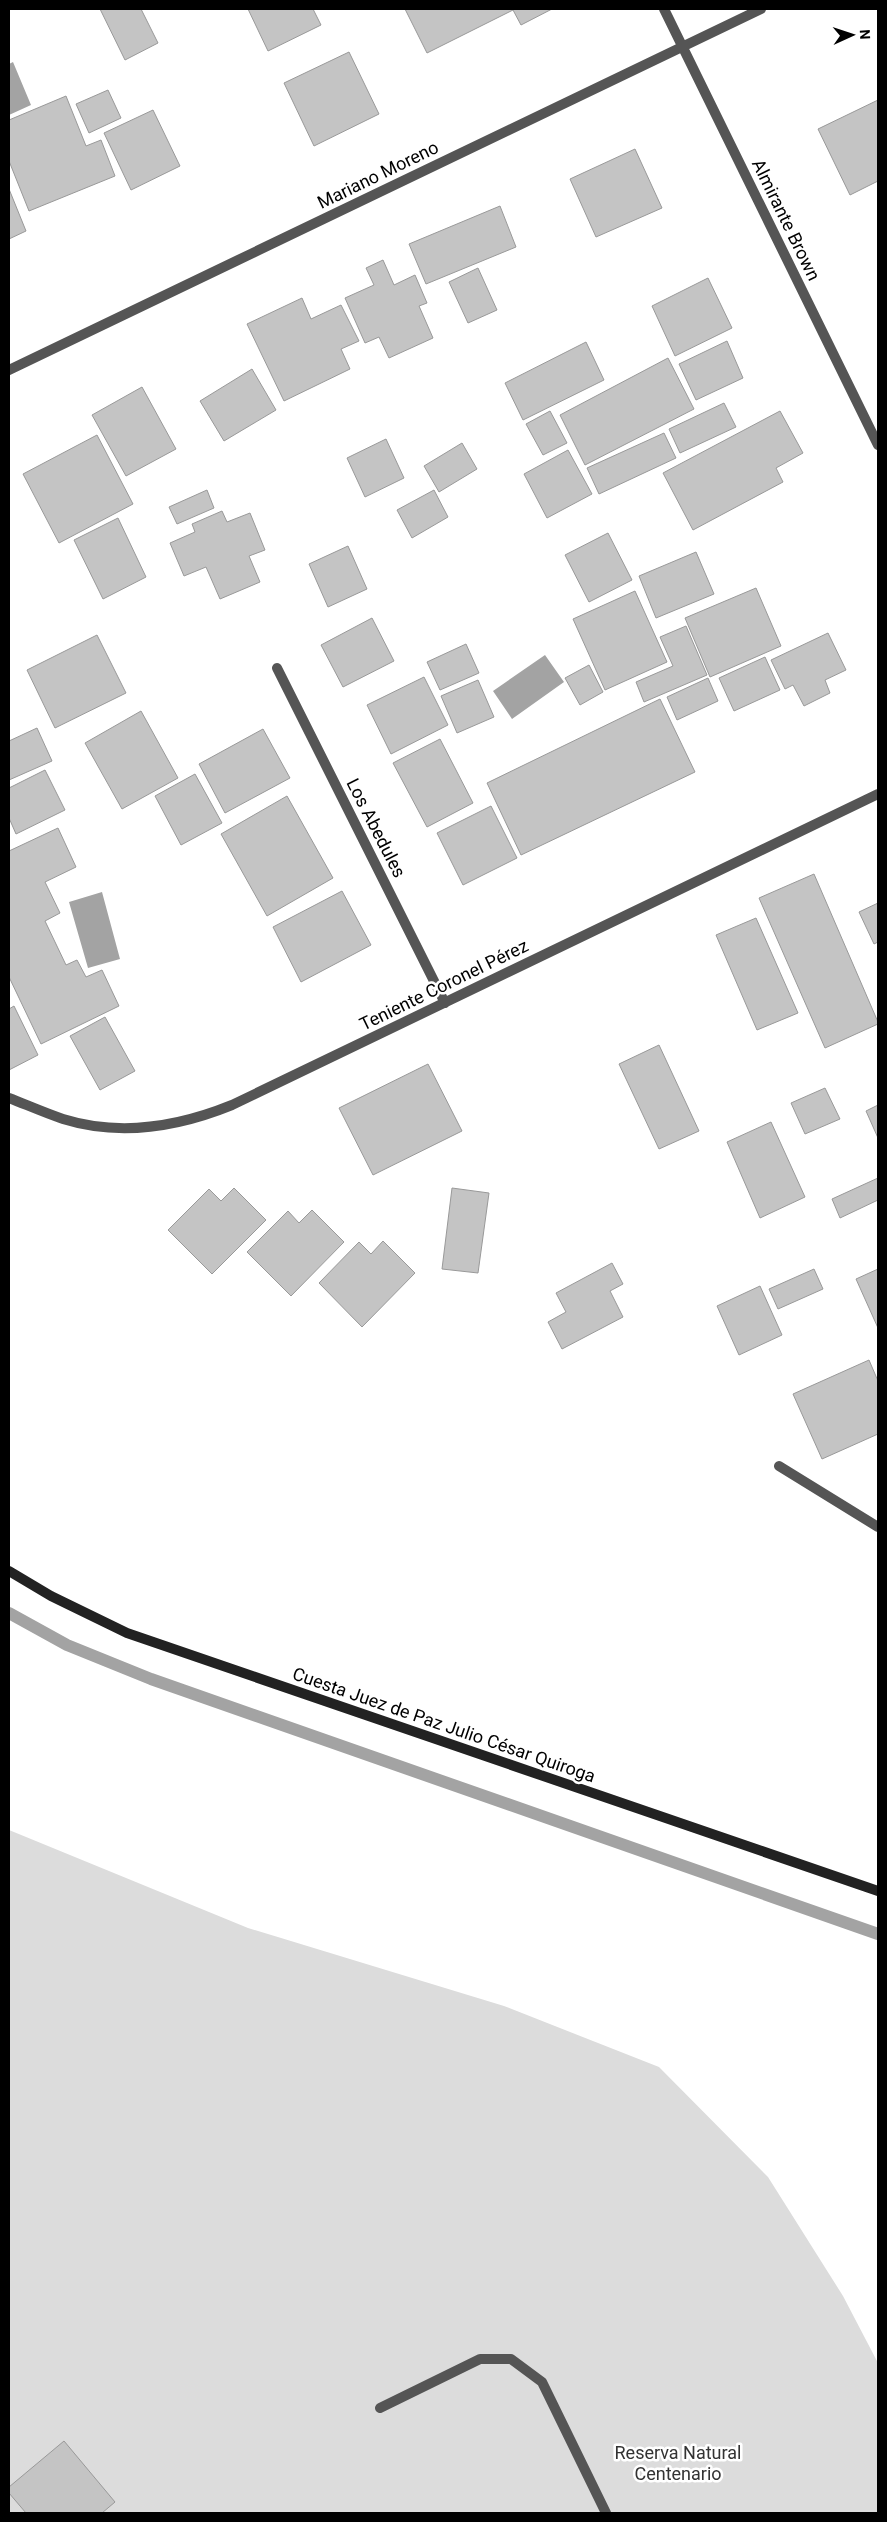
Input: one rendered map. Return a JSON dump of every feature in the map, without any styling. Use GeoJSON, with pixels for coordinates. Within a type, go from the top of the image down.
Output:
{"type":"FeatureCollection","features":[{"type":"Feature","properties":{"kind":"street","name":"Almirante Brown"},"geometry":{"type":"LineString","coordinates":[[664,9],[878,445]]}},
{"type":"Feature","properties":{"kind":"street","name":"Mariano Moreno"},"geometry":{"type":"LineString","coordinates":[[9,370],[761,9]]}},
{"type":"Feature","properties":{"kind":"street","name":"Los Abedules"},"geometry":{"type":"LineString","coordinates":[[277,668],[445,1003]]}},
{"type":"Feature","properties":{"kind":"street","name":"Teniente Coronel Pérez"},"geometry":{"type":"LineString","coordinates":[[9,1098],[63,1119],[97,1127],[130,1130],[166,1126],[202,1117],[232,1105],[878,794]]}},
{"type":"Feature","properties":{"kind":"street"},"geometry":{"type":"LineString","coordinates":[[779,1466],[878,1527]]}},
{"type":"Feature","properties":{"kind":"street","name":"Cuesta Juez de Paz Julio César Quiroga"},"geometry":{"type":"LineString","coordinates":[[9,1571],[51,1596],[127,1634],[878,1891]]}},
{"type":"Feature","properties":{"kind":"street"},"geometry":{"type":"LineString","coordinates":[[380,2408],[480,2359],[510,2359],[542,2382],[606,2513]]}},
{"type":"Feature","properties":{"kind":"green space","name":"Reserva Natural Centenario"},"geometry":{"type":"Polygon","coordinates":[[[9,1830],[248,1928],[504,2006],[659,2067],[768,2177],[843,2296],[878,2363],[878,2513],[9,2513],[9,1830]]]}},
{"type":"Feature","properties":{"kind":"shaded area"},"geometry":{"type":"Polygon","coordinates":[[[13,62],[31,105],[9,115],[9,64],[13,62]]]}},
{"type":"Feature","properties":{"kind":"shaded area"},"geometry":{"type":"Polygon","coordinates":[[[545,655],[564,682],[512,719],[493,691],[545,655]]]}},
{"type":"Feature","properties":{"kind":"shaded area"},"geometry":{"type":"Polygon","coordinates":[[[102,892],[120,959],[88,968],[69,902],[102,892]]]}},
{"type":"Feature","properties":{"kind":"building"},"geometry":{"type":"Polygon","coordinates":[[[100,9],[141,9],[158,43],[125,60],[100,9]]]}},
{"type":"Feature","properties":{"kind":"building"},"geometry":{"type":"Polygon","coordinates":[[[248,9],[313,9],[321,25],[268,51],[248,9]]]}},
{"type":"Feature","properties":{"kind":"building"},"geometry":{"type":"Polygon","coordinates":[[[405,9],[552,9],[521,25],[513,10],[427,53],[405,9]]]}},
{"type":"Feature","properties":{"kind":"building"},"geometry":{"type":"Polygon","coordinates":[[[349,52],[379,114],[314,146],[284,83],[349,52]]]}},
{"type":"Feature","properties":{"kind":"building"},"geometry":{"type":"Polygon","coordinates":[[[108,90],[121,118],[89,133],[76,104],[108,90]]]}},
{"type":"Feature","properties":{"kind":"building"},"geometry":{"type":"Polygon","coordinates":[[[66,96],[86,146],[101,140],[115,176],[29,211],[9,161],[9,120],[66,96]]]}},
{"type":"Feature","properties":{"kind":"building"},"geometry":{"type":"Polygon","coordinates":[[[878,100],[878,181],[850,195],[818,129],[878,100]]]}},
{"type":"Feature","properties":{"kind":"building"},"geometry":{"type":"Polygon","coordinates":[[[153,110],[180,166],[131,190],[104,133],[153,110]]]}},
{"type":"Feature","properties":{"kind":"building"},"geometry":{"type":"Polygon","coordinates":[[[635,149],[662,208],[596,237],[570,179],[635,149]]]}},
{"type":"Feature","properties":{"kind":"building"},"geometry":{"type":"Polygon","coordinates":[[[9,189],[26,231],[9,239],[9,189]]]}},
{"type":"Feature","properties":{"kind":"building"},"geometry":{"type":"Polygon","coordinates":[[[500,206],[516,247],[426,284],[409,244],[500,206]]]}},
{"type":"Feature","properties":{"kind":"building"},"geometry":{"type":"Polygon","coordinates":[[[383,260],[394,285],[415,275],[427,303],[419,306],[433,338],[389,358],[379,337],[365,343],[345,298],[374,285],[366,268],[383,260]]]}},
{"type":"Feature","properties":{"kind":"building"},"geometry":{"type":"Polygon","coordinates":[[[478,268],[497,310],[468,323],[449,282],[478,268]]]}},
{"type":"Feature","properties":{"kind":"building"},"geometry":{"type":"Polygon","coordinates":[[[708,278],[732,328],[675,356],[652,306],[708,278]]]}},
{"type":"Feature","properties":{"kind":"building"},"geometry":{"type":"Polygon","coordinates":[[[302,298],[311,319],[341,305],[359,341],[341,349],[350,369],[284,401],[247,324],[302,298]]]}},
{"type":"Feature","properties":{"kind":"building"},"geometry":{"type":"Polygon","coordinates":[[[727,341],[743,378],[696,400],[679,364],[727,341]]]}},
{"type":"Feature","properties":{"kind":"building"},"geometry":{"type":"Polygon","coordinates":[[[586,342],[604,380],[523,420],[505,383],[586,342]]]}},
{"type":"Feature","properties":{"kind":"building"},"geometry":{"type":"Polygon","coordinates":[[[668,358],[694,409],[585,465],[560,415],[668,358]]]}},
{"type":"Feature","properties":{"kind":"building"},"geometry":{"type":"Polygon","coordinates":[[[252,369],[276,410],[224,441],[200,401],[252,369]]]}},
{"type":"Feature","properties":{"kind":"building"},"geometry":{"type":"Polygon","coordinates":[[[142,387],[176,449],[126,476],[92,415],[142,387]]]}},
{"type":"Feature","properties":{"kind":"building"},"geometry":{"type":"Polygon","coordinates":[[[724,403],[736,427],[680,453],[669,429],[724,403]]]}},
{"type":"Feature","properties":{"kind":"building"},"geometry":{"type":"Polygon","coordinates":[[[550,411],[567,443],[543,455],[526,424],[550,411]]]}},
{"type":"Feature","properties":{"kind":"building"},"geometry":{"type":"Polygon","coordinates":[[[780,411],[803,453],[776,468],[783,482],[693,530],[663,473],[780,411]]]}},
{"type":"Feature","properties":{"kind":"building"},"geometry":{"type":"Polygon","coordinates":[[[664,433],[676,458],[599,494],[587,468],[664,433]]]}},
{"type":"Feature","properties":{"kind":"building"},"geometry":{"type":"Polygon","coordinates":[[[97,435],[133,504],[59,543],[23,474],[97,435]]]}},
{"type":"Feature","properties":{"kind":"building"},"geometry":{"type":"Polygon","coordinates":[[[386,439],[404,478],[365,497],[347,458],[386,439]]]}},
{"type":"Feature","properties":{"kind":"building"},"geometry":{"type":"Polygon","coordinates":[[[462,443],[477,469],[439,492],[424,466],[462,443]]]}},
{"type":"Feature","properties":{"kind":"building"},"geometry":{"type":"Polygon","coordinates":[[[568,450],[592,494],[547,518],[524,474],[568,450]]]}},
{"type":"Feature","properties":{"kind":"building"},"geometry":{"type":"Polygon","coordinates":[[[207,490],[214,508],[177,524],[169,507],[207,490]]]}},
{"type":"Feature","properties":{"kind":"building"},"geometry":{"type":"Polygon","coordinates":[[[434,490],[448,517],[412,538],[397,510],[434,490]]]}},
{"type":"Feature","properties":{"kind":"building"},"geometry":{"type":"Polygon","coordinates":[[[222,511],[227,522],[250,513],[265,550],[249,556],[260,582],[220,599],[206,567],[184,576],[170,543],[195,532],[192,524],[222,511]]]}},
{"type":"Feature","properties":{"kind":"building"},"geometry":{"type":"Polygon","coordinates":[[[118,518],[146,577],[103,599],[74,540],[118,518]]]}},
{"type":"Feature","properties":{"kind":"building"},"geometry":{"type":"Polygon","coordinates":[[[608,533],[632,580],[589,602],[565,555],[608,533]]]}},
{"type":"Feature","properties":{"kind":"building"},"geometry":{"type":"Polygon","coordinates":[[[348,546],[367,589],[328,607],[309,564],[348,546]]]}},
{"type":"Feature","properties":{"kind":"building"},"geometry":{"type":"Polygon","coordinates":[[[696,552],[714,594],[656,618],[639,576],[696,552]]]}},
{"type":"Feature","properties":{"kind":"building"},"geometry":{"type":"Polygon","coordinates":[[[756,588],[781,646],[710,677],[685,618],[756,588]]]}},
{"type":"Feature","properties":{"kind":"building"},"geometry":{"type":"Polygon","coordinates":[[[635,591],[667,662],[605,690],[573,619],[635,591]]]}},
{"type":"Feature","properties":{"kind":"building"},"geometry":{"type":"Polygon","coordinates":[[[372,618],[394,661],[343,687],[321,645],[372,618]]]}},
{"type":"Feature","properties":{"kind":"building"},"geometry":{"type":"Polygon","coordinates":[[[686,626],[707,675],[644,702],[636,682],[673,666],[660,637],[686,626]]]}},
{"type":"Feature","properties":{"kind":"building"},"geometry":{"type":"Polygon","coordinates":[[[828,633],[846,670],[825,680],[830,693],[804,706],[793,685],[785,689],[771,660],[828,633]]]}},
{"type":"Feature","properties":{"kind":"building"},"geometry":{"type":"Polygon","coordinates":[[[97,635],[126,693],[55,728],[27,670],[97,635]]]}},
{"type":"Feature","properties":{"kind":"building"},"geometry":{"type":"Polygon","coordinates":[[[466,644],[479,673],[440,690],[427,662],[466,644]]]}},
{"type":"Feature","properties":{"kind":"building"},"geometry":{"type":"Polygon","coordinates":[[[765,657],[780,690],[734,711],[719,678],[765,657]]]}},
{"type":"Feature","properties":{"kind":"building"},"geometry":{"type":"Polygon","coordinates":[[[589,665],[603,692],[580,705],[565,678],[589,665]]]}},
{"type":"Feature","properties":{"kind":"building"},"geometry":{"type":"Polygon","coordinates":[[[424,677],[448,725],[391,754],[367,705],[424,677]]]}},
{"type":"Feature","properties":{"kind":"building"},"geometry":{"type":"Polygon","coordinates":[[[708,678],[718,701],[677,720],[667,697],[708,678]]]}},
{"type":"Feature","properties":{"kind":"building"},"geometry":{"type":"Polygon","coordinates":[[[478,680],[494,717],[457,733],[441,696],[478,680]]]}},
{"type":"Feature","properties":{"kind":"building"},"geometry":{"type":"Polygon","coordinates":[[[660,699],[695,772],[521,855],[487,783],[660,699]]]}},
{"type":"Feature","properties":{"kind":"building"},"geometry":{"type":"Polygon","coordinates":[[[141,711],[178,778],[122,809],[85,743],[141,711]]]}},
{"type":"Feature","properties":{"kind":"building"},"geometry":{"type":"Polygon","coordinates":[[[37,728],[52,761],[9,780],[9,741],[37,728]]]}},
{"type":"Feature","properties":{"kind":"building"},"geometry":{"type":"Polygon","coordinates":[[[263,729],[290,778],[225,813],[199,764],[263,729]]]}},
{"type":"Feature","properties":{"kind":"building"},"geometry":{"type":"Polygon","coordinates":[[[440,739],[473,803],[427,827],[393,763],[440,739]]]}},
{"type":"Feature","properties":{"kind":"building"},"geometry":{"type":"Polygon","coordinates":[[[45,770],[65,810],[16,834],[9,818],[9,788],[45,770]]]}},
{"type":"Feature","properties":{"kind":"building"},"geometry":{"type":"Polygon","coordinates":[[[195,774],[222,823],[181,845],[155,796],[195,774]]]}},
{"type":"Feature","properties":{"kind":"building"},"geometry":{"type":"Polygon","coordinates":[[[287,796],[333,878],[267,916],[221,834],[287,796]]]}},
{"type":"Feature","properties":{"kind":"building"},"geometry":{"type":"Polygon","coordinates":[[[491,806],[517,858],[463,885],[437,833],[491,806]]]}},
{"type":"Feature","properties":{"kind":"building"},"geometry":{"type":"Polygon","coordinates":[[[58,828],[76,867],[45,882],[60,913],[45,921],[66,965],[77,960],[86,977],[102,970],[119,1006],[41,1044],[9,977],[9,851],[58,828]]]}},
{"type":"Feature","properties":{"kind":"building"},"geometry":{"type":"Polygon","coordinates":[[[814,874],[878,1022],[878,1024],[825,1048],[759,898],[814,874]]]}},
{"type":"Feature","properties":{"kind":"building"},"geometry":{"type":"Polygon","coordinates":[[[342,891],[371,945],[301,982],[273,927],[342,891]]]}},
{"type":"Feature","properties":{"kind":"building"},"geometry":{"type":"Polygon","coordinates":[[[878,903],[878,942],[874,944],[859,912],[878,903]]]}},
{"type":"Feature","properties":{"kind":"building"},"geometry":{"type":"Polygon","coordinates":[[[756,918],[798,1013],[757,1030],[716,935],[756,918]]]}},
{"type":"Feature","properties":{"kind":"building"},"geometry":{"type":"Polygon","coordinates":[[[14,1006],[38,1055],[9,1070],[9,1009],[14,1006]]]}},
{"type":"Feature","properties":{"kind":"building"},"geometry":{"type":"Polygon","coordinates":[[[105,1017],[135,1071],[100,1090],[70,1036],[105,1017]]]}},
{"type":"Feature","properties":{"kind":"building"},"geometry":{"type":"Polygon","coordinates":[[[659,1045],[699,1131],[659,1149],[619,1064],[659,1045]]]}},
{"type":"Feature","properties":{"kind":"building"},"geometry":{"type":"Polygon","coordinates":[[[428,1064],[462,1131],[373,1175],[339,1108],[428,1064]]]}},
{"type":"Feature","properties":{"kind":"building"},"geometry":{"type":"Polygon","coordinates":[[[825,1088],[840,1119],[805,1134],[791,1103],[825,1088]]]}},
{"type":"Feature","properties":{"kind":"building"},"geometry":{"type":"Polygon","coordinates":[[[878,1105],[878,1138],[866,1111],[878,1105]]]}},
{"type":"Feature","properties":{"kind":"building"},"geometry":{"type":"Polygon","coordinates":[[[771,1122],[805,1197],[760,1218],[727,1142],[771,1122]]]}},
{"type":"Feature","properties":{"kind":"building"},"geometry":{"type":"Polygon","coordinates":[[[878,1178],[878,1200],[840,1218],[832,1199],[878,1178]]]}},
{"type":"Feature","properties":{"kind":"building"},"geometry":{"type":"Polygon","coordinates":[[[234,1188],[266,1220],[212,1274],[168,1230],[209,1189],[221,1201],[234,1188]]]}},
{"type":"Feature","properties":{"kind":"building"},"geometry":{"type":"Polygon","coordinates":[[[452,1188],[489,1193],[478,1273],[442,1269],[452,1188]]]}},
{"type":"Feature","properties":{"kind":"building"},"geometry":{"type":"Polygon","coordinates":[[[312,1210],[344,1242],[291,1296],[247,1252],[288,1211],[299,1223],[312,1210]]]}},
{"type":"Feature","properties":{"kind":"building"},"geometry":{"type":"Polygon","coordinates":[[[383,1241],[415,1273],[362,1327],[319,1283],[359,1242],[371,1254],[383,1241]]]}},
{"type":"Feature","properties":{"kind":"building"},"geometry":{"type":"Polygon","coordinates":[[[612,1263],[623,1284],[610,1291],[623,1317],[562,1349],[548,1322],[566,1312],[556,1293],[612,1263]]]}},
{"type":"Feature","properties":{"kind":"building"},"geometry":{"type":"Polygon","coordinates":[[[814,1269],[823,1289],[778,1309],[769,1289],[814,1269]]]}},
{"type":"Feature","properties":{"kind":"building"},"geometry":{"type":"Polygon","coordinates":[[[878,1269],[878,1328],[856,1279],[878,1269]]]}},
{"type":"Feature","properties":{"kind":"building"},"geometry":{"type":"Polygon","coordinates":[[[760,1286],[782,1335],[739,1355],[717,1306],[760,1286]]]}},
{"type":"Feature","properties":{"kind":"building"},"geometry":{"type":"Polygon","coordinates":[[[869,1360],[878,1381],[878,1434],[822,1459],[793,1394],[869,1360]]]}},
{"type":"Feature","properties":{"kind":"building"},"geometry":{"type":"Polygon","coordinates":[[[64,2441],[115,2502],[102,2513],[26,2513],[9,2493],[9,2487],[64,2441]]]}},
{"type":"Feature","properties":{"kind":"waterway"},"geometry":{"type":"LineString","coordinates":[[9,1613],[67,1645],[151,1679],[878,1934]]}}]}
